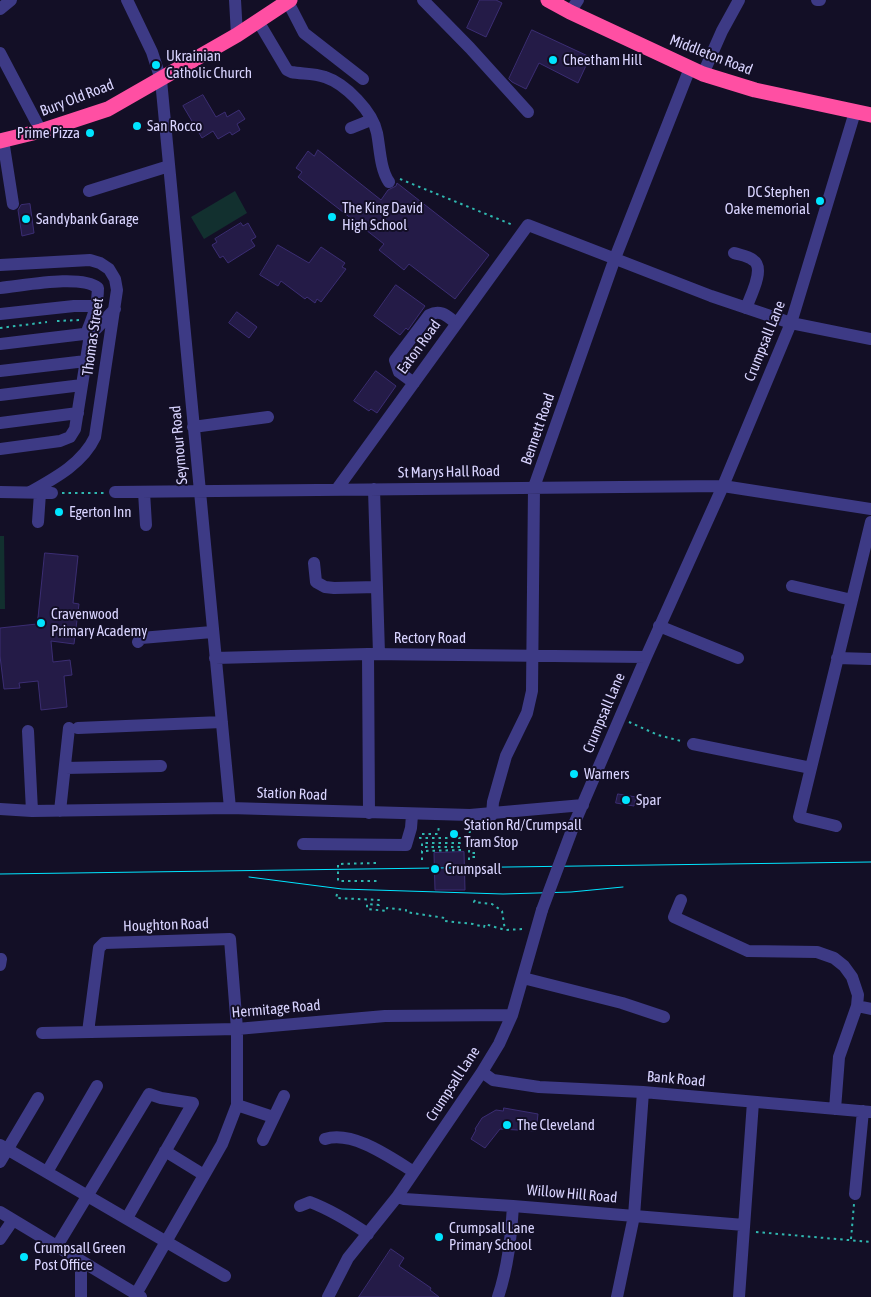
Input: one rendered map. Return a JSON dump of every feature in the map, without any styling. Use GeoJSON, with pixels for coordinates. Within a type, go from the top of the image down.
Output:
{"type":"FeatureCollection","features":[{"type":"Feature","properties":{"kind":"highway","name":"Middleton Road"},"geometry":{"type":"LineString","coordinates":[[548,0],[574,6],[696,71],[755,90],[871,115]]}},
{"type":"Feature","properties":{"kind":"highway","name":"Bury Old Road"},"geometry":{"type":"LineString","coordinates":[[2,140],[41,131],[108,109],[237,35],[289,1]]}},
{"type":"Feature","properties":{"kind":"street"},"geometry":{"type":"LineString","coordinates":[[0,9],[11,0]]}},
{"type":"Feature","properties":{"kind":"street","name":"Seymour Road"},"geometry":{"type":"LineString","coordinates":[[127,0],[152,52],[161,80],[230,808]]}},
{"type":"Feature","properties":{"kind":"street"},"geometry":{"type":"LineString","coordinates":[[235,0],[237,35]]}},
{"type":"Feature","properties":{"kind":"street"},"geometry":{"type":"LineString","coordinates":[[423,0],[528,112]]}},
{"type":"Feature","properties":{"kind":"street","name":"Bennett Road"},"geometry":{"type":"LineString","coordinates":[[492,815],[493,802],[506,756],[527,713],[532,691],[534,487],[615,258],[696,71],[740,0]]}},
{"type":"Feature","properties":{"kind":"street"},"geometry":{"type":"LineString","coordinates":[[289,1],[304,33],[363,79]]}},
{"type":"Feature","properties":{"kind":"street"},"geometry":{"type":"LineString","coordinates":[[258,21],[286,70],[323,76],[352,95],[372,120],[376,130],[385,174],[394,180]]}},
{"type":"Feature","properties":{"kind":"street"},"geometry":{"type":"LineString","coordinates":[[0,53],[41,131]]}},
{"type":"Feature","properties":{"kind":"street","name":"Crumpsall Lane"},"geometry":{"type":"LineString","coordinates":[[328,1297],[348,1258],[398,1197],[482,1072],[512,1015],[542,910],[575,822],[791,323],[855,112]]}},
{"type":"Feature","properties":{"kind":"street"},"geometry":{"type":"LineString","coordinates":[[352,128],[372,120]]}},
{"type":"Feature","properties":{"kind":"street"},"geometry":{"type":"LineString","coordinates":[[2,140],[13,204]]}},
{"type":"Feature","properties":{"kind":"street"},"geometry":{"type":"LineString","coordinates":[[89,191],[169,166]]}},
{"type":"Feature","properties":{"kind":"street"},"geometry":{"type":"LineString","coordinates":[[526,227],[615,258],[711,296],[791,323],[871,340]]}},
{"type":"Feature","properties":{"kind":"street","name":"Eaton Road"},"geometry":{"type":"LineString","coordinates":[[337,489],[526,227]]}},
{"type":"Feature","properties":{"kind":"street"},"geometry":{"type":"LineString","coordinates":[[734,253],[754,260],[758,265],[758,276],[746,308]]}},
{"type":"Feature","properties":{"kind":"street","name":"Thomas Street"},"geometry":{"type":"LineString","coordinates":[[0,265],[90,260],[100,263],[109,269],[115,279],[117,290],[95,436],[92,444],[78,461],[41,492]]}},
{"type":"Feature","properties":{"kind":"street"},"geometry":{"type":"LineString","coordinates":[[0,288],[53,282],[83,282],[98,288],[73,434],[65,440],[0,449]]}},
{"type":"Feature","properties":{"kind":"street"},"geometry":{"type":"LineString","coordinates":[[0,314],[74,306],[96,306]]}},
{"type":"Feature","properties":{"kind":"street"},"geometry":{"type":"LineString","coordinates":[[0,344],[89,334],[115,309]]}},
{"type":"Feature","properties":{"kind":"street"},"geometry":{"type":"LineString","coordinates":[[414,383],[400,372],[395,360],[429,315],[440,312],[456,323]]}},
{"type":"Feature","properties":{"kind":"street"},"geometry":{"type":"LineString","coordinates":[[0,371],[86,361]]}},
{"type":"Feature","properties":{"kind":"street"},"geometry":{"type":"LineString","coordinates":[[0,395],[82,385]]}},
{"type":"Feature","properties":{"kind":"street"},"geometry":{"type":"LineString","coordinates":[[0,423],[78,413]]}},
{"type":"Feature","properties":{"kind":"street"},"geometry":{"type":"LineString","coordinates":[[193,427],[268,418]]}},
{"type":"Feature","properties":{"kind":"street","name":"St Marys Hall Road"},"geometry":{"type":"LineString","coordinates":[[114,492],[722,486],[871,509]]}},
{"type":"Feature","properties":{"kind":"street"},"geometry":{"type":"LineString","coordinates":[[369,813],[368,726],[377,587],[374,489]]}},
{"type":"Feature","properties":{"kind":"street"},"geometry":{"type":"LineString","coordinates":[[0,492],[41,492],[38,522]]}},
{"type":"Feature","properties":{"kind":"street"},"geometry":{"type":"LineString","coordinates":[[144,492],[146,525]]}},
{"type":"Feature","properties":{"kind":"street"},"geometry":{"type":"LineString","coordinates":[[836,826],[799,817],[871,522]]}},
{"type":"Feature","properties":{"kind":"street"},"geometry":{"type":"LineString","coordinates":[[314,563],[316,582],[320,585],[334,588],[377,587]]}},
{"type":"Feature","properties":{"kind":"street"},"geometry":{"type":"LineString","coordinates":[[792,586],[852,600]]}},
{"type":"Feature","properties":{"kind":"street"},"geometry":{"type":"LineString","coordinates":[[660,626],[738,658]]}},
{"type":"Feature","properties":{"kind":"street"},"geometry":{"type":"LineString","coordinates":[[138,642],[141,638],[212,632]]}},
{"type":"Feature","properties":{"kind":"street","name":"Rectory Road"},"geometry":{"type":"LineString","coordinates":[[215,658],[374,654],[646,657]]}},
{"type":"Feature","properties":{"kind":"street"},"geometry":{"type":"LineString","coordinates":[[837,658],[871,659]]}},
{"type":"Feature","properties":{"kind":"street"},"geometry":{"type":"LineString","coordinates":[[60,811],[65,768],[74,728],[222,722]]}},
{"type":"Feature","properties":{"kind":"street"},"geometry":{"type":"LineString","coordinates":[[28,731],[32,811]]}},
{"type":"Feature","properties":{"kind":"street"},"geometry":{"type":"LineString","coordinates":[[693,744],[810,768]]}},
{"type":"Feature","properties":{"kind":"street"},"geometry":{"type":"LineString","coordinates":[[65,768],[161,766]]}},
{"type":"Feature","properties":{"kind":"street","name":"Station Road"},"geometry":{"type":"LineString","coordinates":[[0,809],[60,811],[230,808],[412,815],[492,815],[583,805]]}},
{"type":"Feature","properties":{"kind":"street"},"geometry":{"type":"LineString","coordinates":[[303,844],[406,845],[411,828],[412,815]]}},
{"type":"Feature","properties":{"kind":"street"},"geometry":{"type":"LineString","coordinates":[[681,900],[674,916],[748,951],[817,952],[834,958],[844,966],[852,977],[858,995],[857,1006],[839,1057],[835,1108]]}},
{"type":"Feature","properties":{"kind":"street","name":"Houghton Road"},"geometry":{"type":"LineString","coordinates":[[88,1032],[99,948],[104,943],[230,939],[237,1029]]}},
{"type":"Feature","properties":{"kind":"street"},"geometry":{"type":"LineString","coordinates":[[0,959],[0,965]]}},
{"type":"Feature","properties":{"kind":"street"},"geometry":{"type":"LineString","coordinates":[[523,978],[622,1003],[664,1016]]}},
{"type":"Feature","properties":{"kind":"street"},"geometry":{"type":"LineString","coordinates":[[857,1006],[871,1009]]}},
{"type":"Feature","properties":{"kind":"street","name":"Hermitage Road"},"geometry":{"type":"LineString","coordinates":[[42,1033],[237,1029],[385,1016],[512,1015]]}},
{"type":"Feature","properties":{"kind":"street"},"geometry":{"type":"LineString","coordinates":[[0,1212],[139,1295],[166,1242],[222,1144],[237,1105],[237,1029]]}},
{"type":"Feature","properties":{"kind":"street","name":"Bank Road"},"geometry":{"type":"LineString","coordinates":[[482,1072],[492,1080],[539,1087],[643,1092],[867,1111]]}},
{"type":"Feature","properties":{"kind":"street"},"geometry":{"type":"LineString","coordinates":[[47,1172],[97,1086]]}},
{"type":"Feature","properties":{"kind":"street"},"geometry":{"type":"LineString","coordinates":[[617,1297],[634,1216],[643,1092]]}},
{"type":"Feature","properties":{"kind":"street"},"geometry":{"type":"LineString","coordinates":[[58,1246],[150,1094],[193,1103],[126,1218]]}},
{"type":"Feature","properties":{"kind":"street"},"geometry":{"type":"LineString","coordinates":[[263,1140],[284,1096]]}},
{"type":"Feature","properties":{"kind":"street"},"geometry":{"type":"LineString","coordinates":[[0,1162],[4,1147],[38,1098]]}},
{"type":"Feature","properties":{"kind":"street"},"geometry":{"type":"LineString","coordinates":[[739,1297],[753,1102]]}},
{"type":"Feature","properties":{"kind":"street"},"geometry":{"type":"LineString","coordinates":[[237,1105],[273,1118]]}},
{"type":"Feature","properties":{"kind":"street"},"geometry":{"type":"LineString","coordinates":[[855,1194],[867,1111]]}},
{"type":"Feature","properties":{"kind":"street"},"geometry":{"type":"LineString","coordinates":[[325,1139],[336,1137],[367,1145],[414,1172]]}},
{"type":"Feature","properties":{"kind":"street"},"geometry":{"type":"LineString","coordinates":[[4,1147],[225,1276]]}},
{"type":"Feature","properties":{"kind":"street"},"geometry":{"type":"LineString","coordinates":[[165,1151],[204,1175]]}},
{"type":"Feature","properties":{"kind":"street","name":"Willow Hill Road"},"geometry":{"type":"LineString","coordinates":[[398,1197],[404,1200],[513,1206],[634,1216],[744,1228]]}},
{"type":"Feature","properties":{"kind":"street"},"geometry":{"type":"LineString","coordinates":[[300,1206],[310,1202],[346,1219],[368,1234]]}},
{"type":"Feature","properties":{"kind":"street"},"geometry":{"type":"LineString","coordinates":[[498,1297],[507,1269],[513,1206]]}},
{"type":"Feature","properties":{"kind":"street"},"geometry":{"type":"LineString","coordinates":[[0,1239],[13,1220]]}},
{"type":"Feature","properties":{"kind":"street"},"geometry":{"type":"LineString","coordinates":[[81,1261],[81,1297]]}},
{"type":"Feature","properties":{"kind":"path"},"geometry":{"type":"LineString","coordinates":[[394,180],[526,227]]}},
{"type":"Feature","properties":{"kind":"path"},"geometry":{"type":"LineString","coordinates":[[0,328],[56,321],[85,320]]}},
{"type":"Feature","properties":{"kind":"path"},"geometry":{"type":"LineString","coordinates":[[41,492],[114,492]]}},
{"type":"Feature","properties":{"kind":"path"},"geometry":{"type":"LineString","coordinates":[[620,718],[658,735],[693,744]]}},
{"type":"Feature","properties":{"kind":"path"},"geometry":{"type":"LineString","coordinates":[[422,860],[422,851],[460,850],[461,847],[422,846],[422,843],[460,843],[460,838],[420,838],[420,834],[438,834],[438,815]]}},
{"type":"Feature","properties":{"kind":"path"},"geometry":{"type":"LineString","coordinates":[[469,860],[469,857],[476,857],[476,853],[469,854],[470,815]]}},
{"type":"Feature","properties":{"kind":"path"},"geometry":{"type":"LineString","coordinates":[[338,885],[338,864],[376,863]]}},
{"type":"Feature","properties":{"kind":"path"},"geometry":{"type":"LineString","coordinates":[[338,881],[379,881]]}},
{"type":"Feature","properties":{"kind":"path"},"geometry":{"type":"LineString","coordinates":[[337,894],[336,898],[379,900],[378,905],[367,904],[367,909],[386,911],[387,908],[406,910],[406,912],[445,918],[445,920],[484,927],[485,924],[505,930],[537,930]]}},
{"type":"Feature","properties":{"kind":"path"},"geometry":{"type":"LineString","coordinates":[[475,900],[474,902],[492,904],[502,911],[505,930]]}},
{"type":"Feature","properties":{"kind":"path"},"geometry":{"type":"LineString","coordinates":[[851,1240],[855,1194]]}},
{"type":"Feature","properties":{"kind":"path"},"geometry":{"type":"LineString","coordinates":[[744,1228],[871,1242]]}},
{"type":"Feature","properties":{"kind":"green space"},"geometry":{"type":"Polygon","coordinates":[[[235,191],[247,213],[204,239],[191,217],[235,191]]]}},
{"type":"Feature","properties":{"kind":"green space"},"geometry":{"type":"Polygon","coordinates":[[[0,536],[4,536],[5,609],[0,609],[0,536]]]}},
{"type":"Feature","properties":{"kind":"building"},"geometry":{"type":"Polygon","coordinates":[[[480,0],[496,0],[502,3],[486,37],[467,28],[480,0]]]}},
{"type":"Feature","properties":{"kind":"building","name":"Cheetham Hill"},"geometry":{"type":"Polygon","coordinates":[[[532,30],[590,57],[578,83],[539,63],[526,89],[509,79],[532,30]]]}},
{"type":"Feature","properties":{"kind":"building"},"geometry":{"type":"Polygon","coordinates":[[[203,95],[216,117],[225,112],[227,117],[239,110],[245,119],[237,124],[240,130],[232,135],[230,132],[218,139],[213,131],[202,138],[183,106],[203,95]]]}},
{"type":"Feature","properties":{"kind":"building"},"geometry":{"type":"Polygon","coordinates":[[[318,150],[381,200],[388,190],[396,186],[397,183],[489,255],[455,299],[409,264],[404,270],[379,250],[384,244],[298,177],[302,172],[296,168],[308,151],[314,156],[318,150]]]}},
{"type":"Feature","properties":{"kind":"building","name":"Sandybank Garage"},"geometry":{"type":"Polygon","coordinates":[[[30,204],[34,233],[22,236],[18,210],[21,205],[30,204]]]}},
{"type":"Feature","properties":{"kind":"building"},"geometry":{"type":"Polygon","coordinates":[[[241,223],[243,226],[248,223],[256,237],[251,240],[255,246],[228,263],[223,256],[220,258],[212,245],[217,242],[215,239],[241,223]]]}},
{"type":"Feature","properties":{"kind":"building"},"geometry":{"type":"Polygon","coordinates":[[[278,245],[309,263],[321,247],[345,263],[342,267],[346,269],[321,302],[317,299],[315,303],[307,297],[305,299],[281,281],[278,286],[260,275],[278,245]]]}},
{"type":"Feature","properties":{"kind":"building"},"geometry":{"type":"Polygon","coordinates":[[[396,285],[425,306],[408,330],[406,328],[400,335],[374,316],[396,285]]]}},
{"type":"Feature","properties":{"kind":"building"},"geometry":{"type":"Polygon","coordinates":[[[237,312],[257,327],[249,338],[229,323],[237,312]]]}},
{"type":"Feature","properties":{"kind":"building"},"geometry":{"type":"Polygon","coordinates":[[[376,371],[396,386],[377,413],[371,409],[369,411],[354,401],[376,371]]]}},
{"type":"Feature","properties":{"kind":"building"},"geometry":{"type":"Polygon","coordinates":[[[45,553],[78,556],[73,603],[79,604],[74,644],[51,641],[53,662],[70,660],[72,675],[64,676],[67,707],[41,710],[38,681],[19,683],[20,688],[4,689],[0,656],[0,628],[37,624],[45,553]]]}},
{"type":"Feature","properties":{"kind":"building","name":"Spar"},"geometry":{"type":"Polygon","coordinates":[[[618,794],[636,797],[634,806],[616,803],[618,794]]]}},
{"type":"Feature","properties":{"kind":"building"},"geometry":{"type":"Polygon","coordinates":[[[464,852],[465,890],[435,890],[434,853],[464,852]]]}},
{"type":"Feature","properties":{"kind":"building","name":"The Cleveland"},"geometry":{"type":"Polygon","coordinates":[[[504,1108],[538,1114],[536,1131],[500,1129],[485,1148],[471,1139],[482,1118],[496,1110],[503,1111],[504,1108]]]}},
{"type":"Feature","properties":{"kind":"building"},"geometry":{"type":"Polygon","coordinates":[[[391,1249],[404,1258],[399,1266],[431,1288],[430,1290],[439,1297],[359,1297],[391,1249]]]}},
{"type":"Feature","properties":{"kind":"tram line"},"geometry":{"type":"LineString","coordinates":[[0,874],[871,862]]}},
{"type":"Feature","properties":{"kind":"tram line"},"geometry":{"type":"LineString","coordinates":[[249,877],[342,889],[503,894],[571,892],[623,887]]}},
{"type":"Feature","properties":{"kind":"place","name":"Cheetham Hill"},"geometry":{"type":"Point","coordinates":[553,60]}},
{"type":"Feature","properties":{"kind":"place","name":"Ukrainian Catholic Church"},"geometry":{"type":"Point","coordinates":[156,65]}},
{"type":"Feature","properties":{"kind":"place","name":"San Rocco"},"geometry":{"type":"Point","coordinates":[137,126]}},
{"type":"Feature","properties":{"kind":"place","name":"Prime Pizza"},"geometry":{"type":"Point","coordinates":[90,133]}},
{"type":"Feature","properties":{"kind":"place","name":"DC Stephen Oake memorial"},"geometry":{"type":"Point","coordinates":[820,201]}},
{"type":"Feature","properties":{"kind":"place","name":"The King David High School"},"geometry":{"type":"Point","coordinates":[332,217]}},
{"type":"Feature","properties":{"kind":"place","name":"Sandybank Garage"},"geometry":{"type":"Point","coordinates":[26,219]}},
{"type":"Feature","properties":{"kind":"place","name":"Egerton Inn"},"geometry":{"type":"Point","coordinates":[59,512]}},
{"type":"Feature","properties":{"kind":"place","name":"Cravenwood Primary Academy"},"geometry":{"type":"Point","coordinates":[41,623]}},
{"type":"Feature","properties":{"kind":"place","name":"Warners"},"geometry":{"type":"Point","coordinates":[574,774]}},
{"type":"Feature","properties":{"kind":"place","name":"Spar"},"geometry":{"type":"Point","coordinates":[626,800]}},
{"type":"Feature","properties":{"kind":"place","name":"Station Rd/Crumpsall Tram Stop"},"geometry":{"type":"Point","coordinates":[454,834]}},
{"type":"Feature","properties":{"kind":"place","name":"Crumpsall"},"geometry":{"type":"Point","coordinates":[435,869]}},
{"type":"Feature","properties":{"kind":"place","name":"The Cleveland"},"geometry":{"type":"Point","coordinates":[507,1125]}},
{"type":"Feature","properties":{"kind":"place","name":"Crumpsall Lane Primary School"},"geometry":{"type":"Point","coordinates":[439,1237]}},
{"type":"Feature","properties":{"kind":"place","name":"Crumpsall Green Post Office"},"geometry":{"type":"Point","coordinates":[24,1257]}}]}
